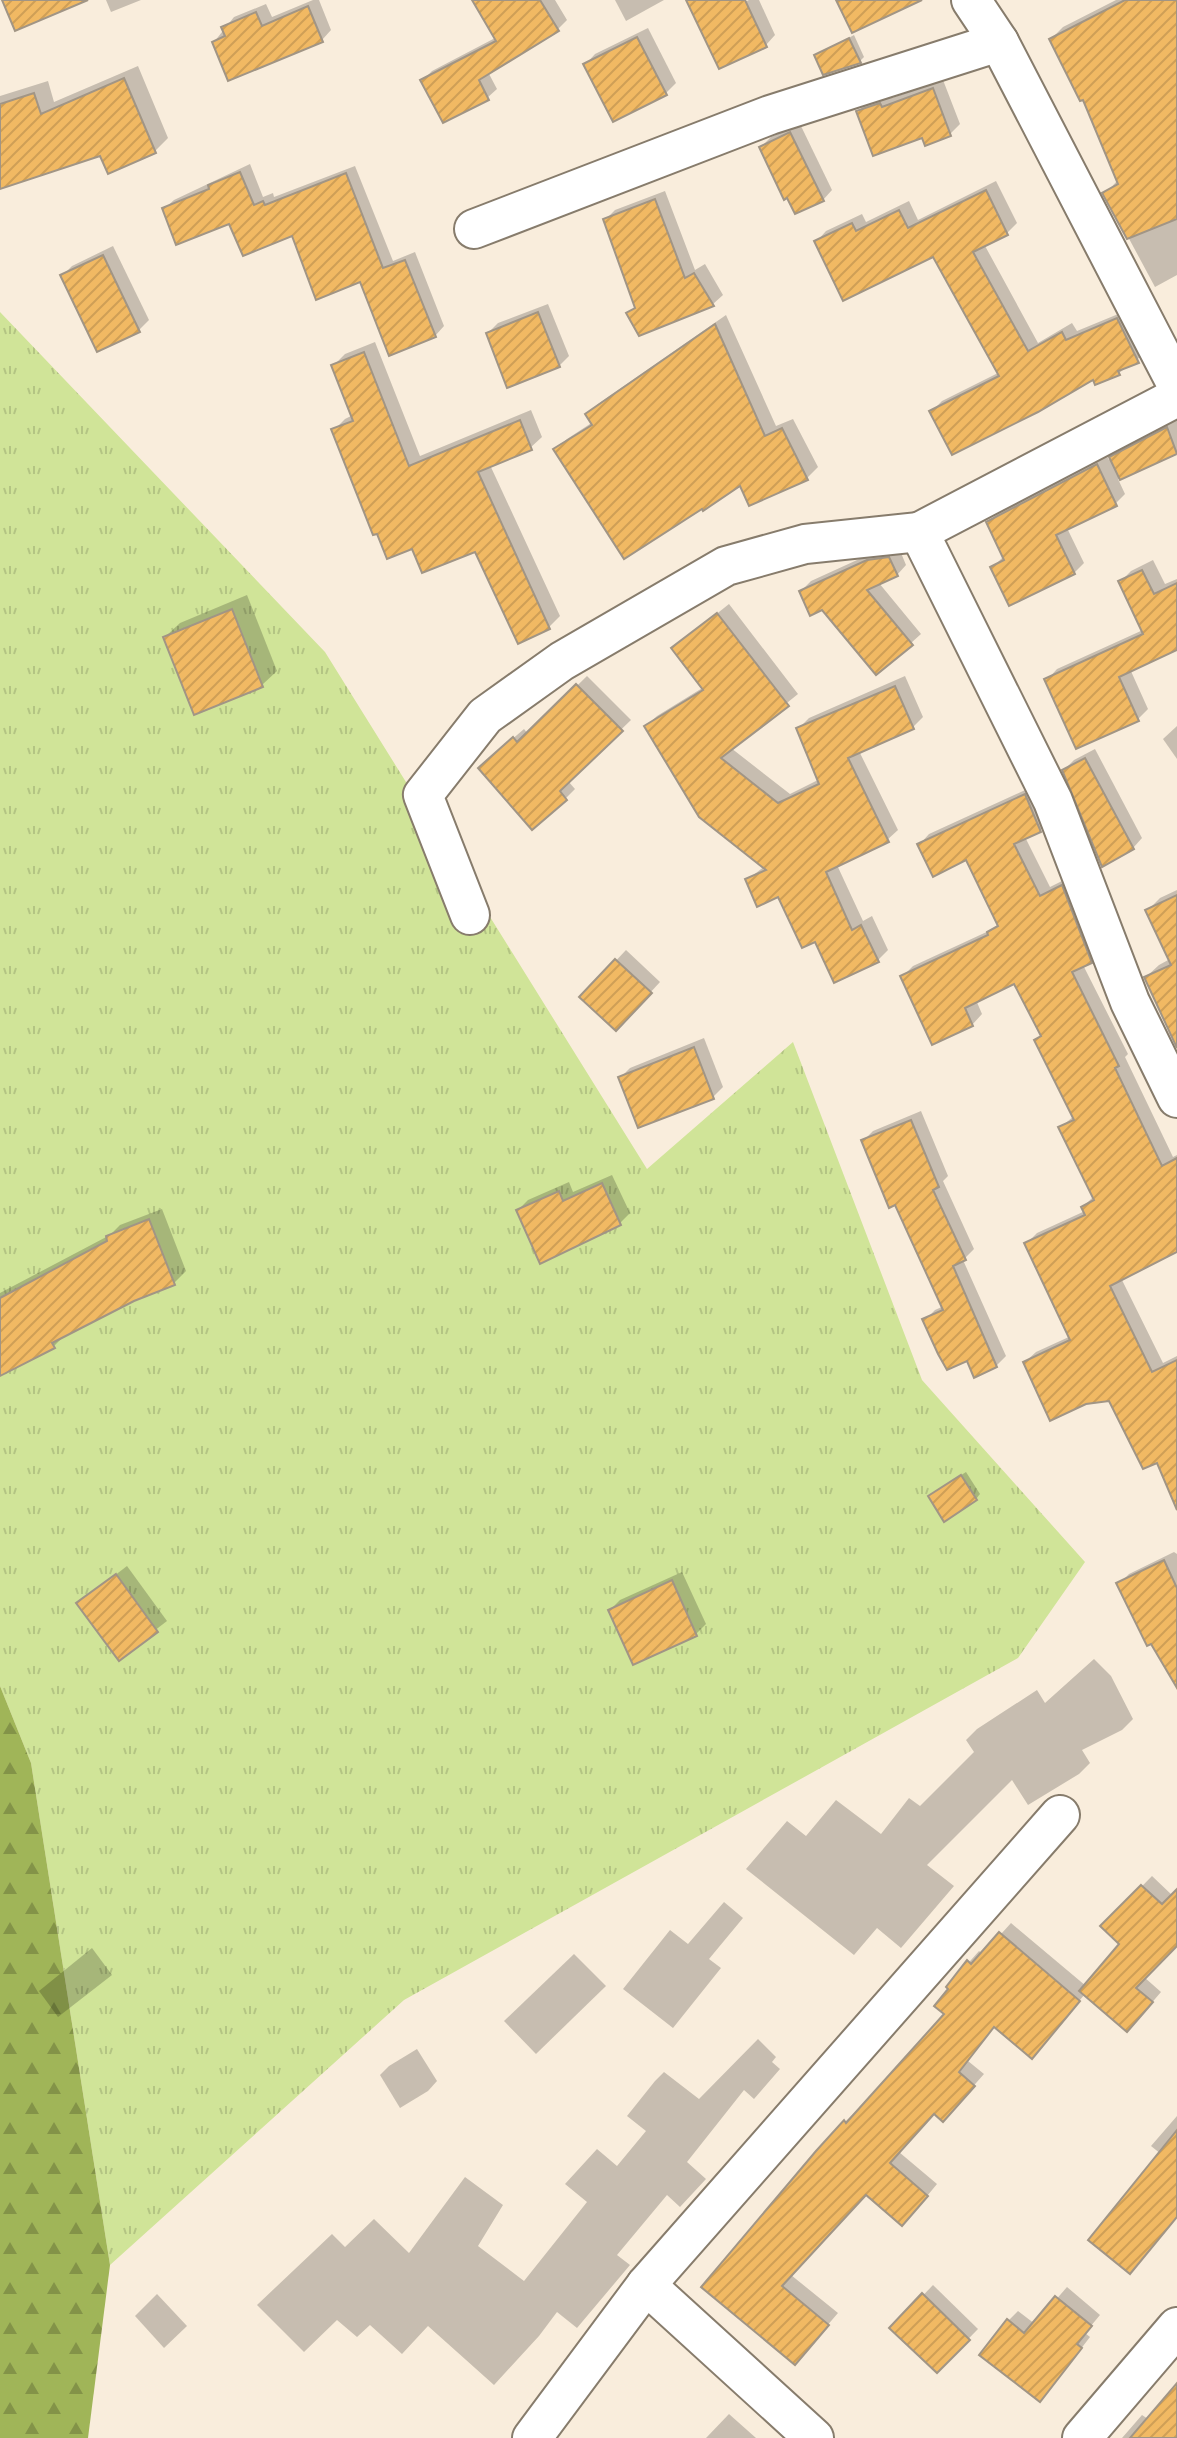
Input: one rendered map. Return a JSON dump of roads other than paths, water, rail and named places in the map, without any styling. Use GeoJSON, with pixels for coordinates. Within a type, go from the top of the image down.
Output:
{"type":"FeatureCollection","features":[{"type":"Feature","properties":{"kind":"street"},"geometry":{"type":"LineString","coordinates":[[971,0],[999,42],[1177,385]]}},
{"type":"Feature","properties":{"kind":"street"},"geometry":{"type":"LineString","coordinates":[[474,229],[770,115],[999,42]]}},
{"type":"Feature","properties":{"kind":"street"},"geometry":{"type":"LineString","coordinates":[[470,915],[423,795],[485,716],[562,661],[726,566],[805,544],[919,532],[1177,397]]}},
{"type":"Feature","properties":{"kind":"street"},"geometry":{"type":"LineString","coordinates":[[919,532],[1053,801],[1130,1002],[1177,1098]]}},
{"type":"Feature","properties":{"kind":"street"},"geometry":{"type":"LineString","coordinates":[[532,2438],[646,2285],[1060,1815]]}},
{"type":"Feature","properties":{"kind":"street"},"geometry":{"type":"LineString","coordinates":[[646,2285],[814,2438]]}},
{"type":"Feature","properties":{"kind":"street"},"geometry":{"type":"LineString","coordinates":[[1082,2438],[1177,2327]]}}]}
